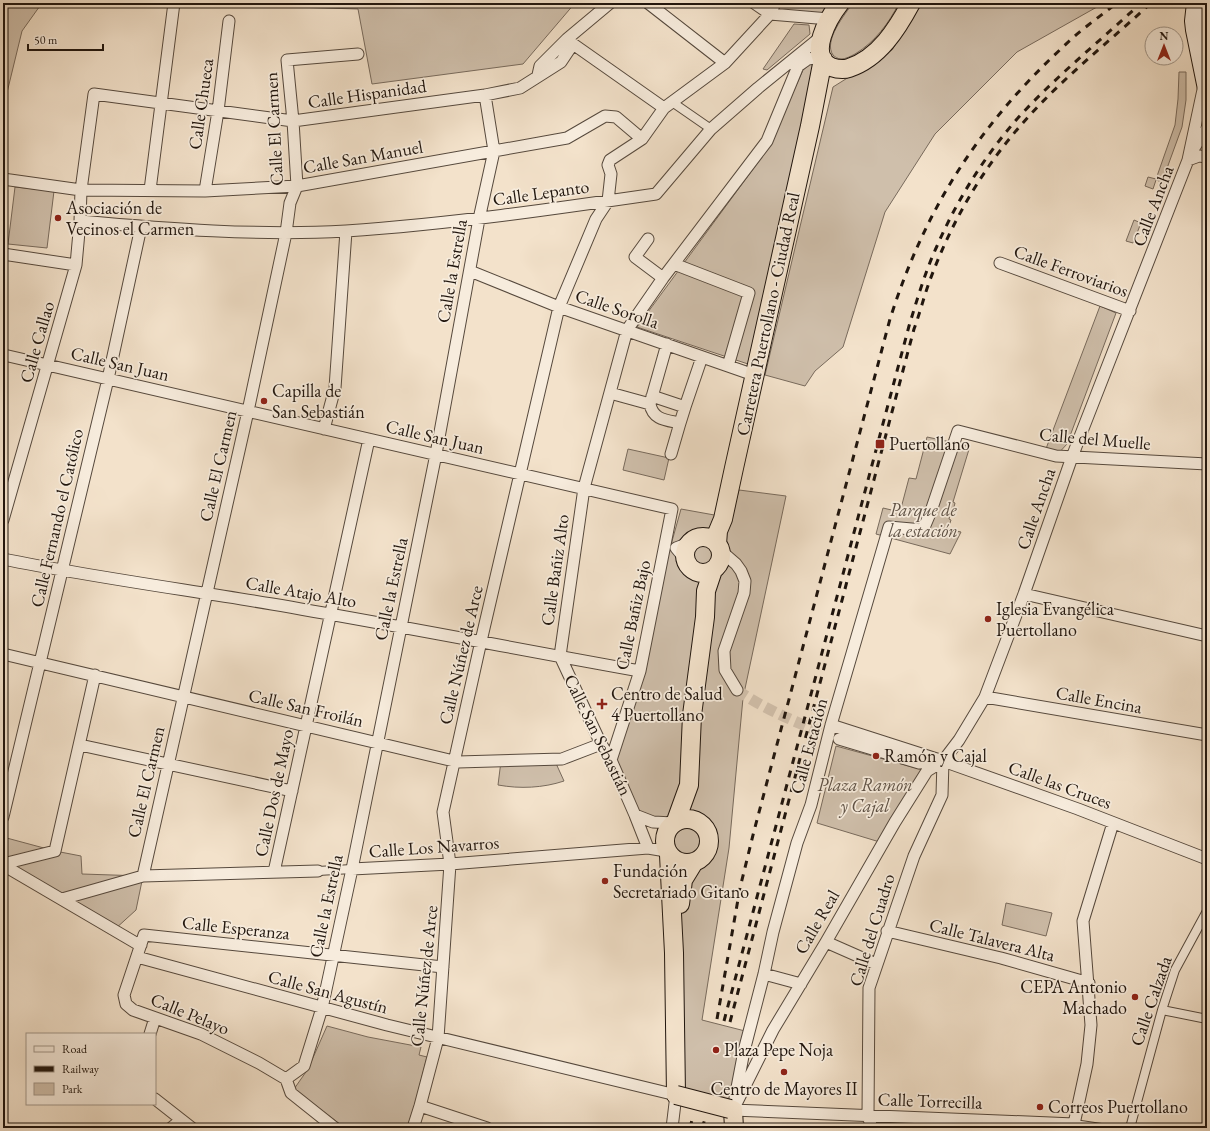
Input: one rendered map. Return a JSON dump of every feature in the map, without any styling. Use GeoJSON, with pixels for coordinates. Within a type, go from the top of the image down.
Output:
{"type":"FeatureCollection","features":[{"type":"Feature","properties":{"kind":"highway"},"geometry":{"type":"LineString","coordinates":[[822,36],[829,19],[840,3]]}},
{"type":"Feature","properties":{"kind":"highway"},"geometry":{"type":"LineString","coordinates":[[816,97],[848,69],[870,57],[883,45],[894,32],[911,3]]}},
{"type":"Feature","properties":{"kind":"highway","name":"Carretera Puertollano - Ciudad Real"},"geometry":{"type":"LineString","coordinates":[[674,822],[689,785],[692,715],[706,617],[706,591],[718,551],[723,519],[754,375],[816,97],[822,58],[820,46],[822,36]]}},
{"type":"Feature","properties":{"kind":"highway"},"geometry":{"type":"LineString","coordinates":[[822,58],[827,65],[833,68],[840,70],[848,69]]}},
{"type":"Feature","properties":{"kind":"highway"},"geometry":{"type":"LineString","coordinates":[[699,537],[718,551],[704,573],[686,555],[699,537]]}},
{"type":"Feature","properties":{"kind":"highway"},"geometry":{"type":"LineString","coordinates":[[686,555],[706,591]]}},
{"type":"Feature","properties":{"kind":"highway","name":"Carretera Puertollano - Ciudad Real"},"geometry":{"type":"LineString","coordinates":[[689,785],[703,825]]}},
{"type":"Feature","properties":{"kind":"highway"},"geometry":{"type":"LineString","coordinates":[[668,853],[676,861],[685,863],[694,862],[700,859],[708,849],[709,837],[703,825],[697,821],[683,819],[674,822],[664,836],[664,844],[668,853],[674,953],[676,1095],[731,1110],[734,1128]]}},
{"type":"Feature","properties":{"kind":"highway"},"geometry":{"type":"LineString","coordinates":[[674,953],[683,880],[694,862]]}},
{"type":"Feature","properties":{"kind":"main road"},"geometry":{"type":"LineString","coordinates":[[1195,3],[1193,21],[1194,30],[1206,83]]}},
{"type":"Feature","properties":{"kind":"street"},"geometry":{"type":"LineString","coordinates":[[150,190],[174,3]]}},
{"type":"Feature","properties":{"kind":"street","name":"Calle Hispanidad"},"geometry":{"type":"LineString","coordinates":[[94,94],[162,102],[293,121],[485,95],[520,88],[538,76],[540,66],[566,39],[610,3]]}},
{"type":"Feature","properties":{"kind":"street"},"geometry":{"type":"LineString","coordinates":[[648,3],[725,63]]}},
{"type":"Feature","properties":{"kind":"street"},"geometry":{"type":"LineString","coordinates":[[754,3],[770,14],[829,19]]}},
{"type":"Feature","properties":{"kind":"street"},"geometry":{"type":"LineString","coordinates":[[608,201],[611,174],[608,165],[610,160],[642,139],[668,105],[725,63],[770,14],[775,3]]}},
{"type":"Feature","properties":{"kind":"street"},"geometry":{"type":"LineString","coordinates":[[1206,83],[1201,40],[1202,23],[1207,8]]}},
{"type":"Feature","properties":{"kind":"street","name":"Calle Chueca"},"geometry":{"type":"LineString","coordinates":[[206,190],[218,111],[229,21]]}},
{"type":"Feature","properties":{"kind":"street","name":"Calle Lepanto"},"geometry":{"type":"LineString","coordinates":[[80,221],[141,227],[286,232],[346,231],[479,219],[656,194],[711,129],[758,88],[822,36]]}},
{"type":"Feature","properties":{"kind":"street"},"geometry":{"type":"LineString","coordinates":[[538,76],[560,62],[573,44],[668,105],[711,129]]}},
{"type":"Feature","properties":{"kind":"street","name":"Calle El Carmen"},"geometry":{"type":"LineString","coordinates":[[143,876],[167,764],[248,411],[286,232],[290,204],[298,186],[287,60],[358,54]]}},
{"type":"Feature","properties":{"kind":"street","name":"Calle Bañiz Alto"},"geometry":{"type":"LineString","coordinates":[[560,656],[584,488],[627,330],[663,278],[767,141],[798,66],[808,59],[822,58]]}},
{"type":"Feature","properties":{"kind":"street","name":"Calle Ancha"},"geometry":{"type":"LineString","coordinates":[[943,761],[959,740],[985,697],[1024,594],[1072,457],[1190,157],[1206,83]]}},
{"type":"Feature","properties":{"kind":"street","name":"Calle Callao"},"geometry":{"type":"LineString","coordinates":[[3,520],[76,265],[81,190],[94,94]]}},
{"type":"Feature","properties":{"kind":"street","name":"Calle la Estrella"},"geometry":{"type":"LineString","coordinates":[[286,1079],[304,1066],[322,1008],[352,870],[400,626],[436,454],[479,219],[494,152],[485,95]]}},
{"type":"Feature","properties":{"kind":"street","name":"Calle San Manuel"},"geometry":{"type":"LineString","coordinates":[[3,179],[81,190],[206,190],[298,186],[566,138],[605,116],[616,117],[642,139]]}},
{"type":"Feature","properties":{"kind":"street","name":"Calle Ancha"},"geometry":{"type":"LineString","coordinates":[[1190,157],[1207,128]]}},
{"type":"Feature","properties":{"kind":"street","name":"Calle Ancha"},"geometry":{"type":"LineString","coordinates":[[1190,157],[1199,156],[1207,158]]}},
{"type":"Feature","properties":{"kind":"street","name":"Calle Núñez de Arce"},"geometry":{"type":"LineString","coordinates":[[412,1128],[420,1106],[438,1038],[450,864],[443,812],[481,641],[559,307],[596,219],[608,201]]}},
{"type":"Feature","properties":{"kind":"street","name":"Calle Fernando el Católico"},"geometry":{"type":"LineString","coordinates":[[3,817],[108,379],[141,227]]}},
{"type":"Feature","properties":{"kind":"street"},"geometry":{"type":"LineString","coordinates":[[324,429],[335,388],[346,231]]}},
{"type":"Feature","properties":{"kind":"street"},"geometry":{"type":"LineString","coordinates":[[648,239],[633,260],[663,278]]}},
{"type":"Feature","properties":{"kind":"street"},"geometry":{"type":"LineString","coordinates":[[3,254],[76,265]]}},
{"type":"Feature","properties":{"kind":"street","name":"Calle Ferroviarios"},"geometry":{"type":"LineString","coordinates":[[1000,263],[1130,311]]}},
{"type":"Feature","properties":{"kind":"street"},"geometry":{"type":"LineString","coordinates":[[674,264],[749,293],[728,366]]}},
{"type":"Feature","properties":{"kind":"street","name":"Calle Sorolla"},"geometry":{"type":"LineString","coordinates":[[470,271],[559,307],[754,375]]}},
{"type":"Feature","properties":{"kind":"street"},"geometry":{"type":"LineString","coordinates":[[667,344],[651,400],[651,412],[656,417],[680,423]]}},
{"type":"Feature","properties":{"kind":"street","name":"Calle San Juan"},"geometry":{"type":"LineString","coordinates":[[4,355],[672,509]]}},
{"type":"Feature","properties":{"kind":"street"},"geometry":{"type":"LineString","coordinates":[[671,454],[684,407],[702,357]]}},
{"type":"Feature","properties":{"kind":"street"},"geometry":{"type":"LineString","coordinates":[[610,393],[684,407]]}},
{"type":"Feature","properties":{"kind":"street","name":"Calle del Muelle"},"geometry":{"type":"LineString","coordinates":[[958,431],[1056,456],[1207,464]]}},
{"type":"Feature","properties":{"kind":"street","name":"Calle Estación"},"geometry":{"type":"LineString","coordinates":[[731,1110],[777,917],[797,843],[811,805],[831,725],[889,527],[923,530],[931,511],[958,431]]}},
{"type":"Feature","properties":{"kind":"street","name":"Calle Dos de Mayo"},"geometry":{"type":"LineString","coordinates":[[274,872],[369,439]]}},
{"type":"Feature","properties":{"kind":"street","name":"Calle Bañiz Bajo"},"geometry":{"type":"LineString","coordinates":[[611,760],[640,671],[672,509]]}},
{"type":"Feature","properties":{"kind":"street","name":"Calle Bañiz Bajo"},"geometry":{"type":"LineString","coordinates":[[664,545],[686,555]]}},
{"type":"Feature","properties":{"kind":"street"},"geometry":{"type":"LineString","coordinates":[[718,551],[741,571],[745,581],[744,593],[724,651],[725,670],[737,690]]}},
{"type":"Feature","properties":{"kind":"street","name":"Calle Atajo Alto"},"geometry":{"type":"LineString","coordinates":[[3,558],[61,570],[400,626],[640,671]]}},
{"type":"Feature","properties":{"kind":"street"},"geometry":{"type":"LineString","coordinates":[[1024,594],[1207,636]]}},
{"type":"Feature","properties":{"kind":"street","name":"Calle San Froilán"},"geometry":{"type":"LineString","coordinates":[[3,654],[458,762],[562,759],[601,744]]}},
{"type":"Feature","properties":{"kind":"street","name":"Calle San Sebastián"},"geometry":{"type":"LineString","coordinates":[[560,656],[601,744],[611,760],[636,815],[648,848]]}},
{"type":"Feature","properties":{"kind":"street"},"geometry":{"type":"LineString","coordinates":[[3,865],[55,851],[95,675]]}},
{"type":"Feature","properties":{"kind":"street","name":"Calle Encina"},"geometry":{"type":"LineString","coordinates":[[985,697],[1207,735]]}},
{"type":"Feature","properties":{"kind":"street","name":"Calle las Cruces"},"geometry":{"type":"LineString","coordinates":[[831,725],[943,761],[1078,809],[1207,858]]}},
{"type":"Feature","properties":{"kind":"street"},"geometry":{"type":"LineString","coordinates":[[839,739],[919,763],[943,761]]}},
{"type":"Feature","properties":{"kind":"street"},"geometry":{"type":"LineString","coordinates":[[80,745],[292,791]]}},
{"type":"Feature","properties":{"kind":"street","name":"Calle del Cuadro"},"geometry":{"type":"LineString","coordinates":[[872,1128],[868,1116],[869,988],[887,931],[914,856],[942,795],[943,761]]}},
{"type":"Feature","properties":{"kind":"street","name":"Calle Real"},"geometry":{"type":"LineString","coordinates":[[731,1110],[773,1030],[895,822],[927,771],[943,761]]}},
{"type":"Feature","properties":{"kind":"street","name":"Calle San Sebastián"},"geometry":{"type":"LineString","coordinates":[[636,815],[653,822],[674,822]]}},
{"type":"Feature","properties":{"kind":"street"},"geometry":{"type":"LineString","coordinates":[[1074,1124],[1087,1064],[1091,1025],[1089,982],[1083,921],[1113,823]]}},
{"type":"Feature","properties":{"kind":"street","name":"Calle Los Navarros"},"geometry":{"type":"LineString","coordinates":[[62,899],[143,876],[352,870],[450,864],[648,848],[668,853]]}},
{"type":"Feature","properties":{"kind":"street"},"geometry":{"type":"LineString","coordinates":[[3,865],[136,943],[141,944],[137,958]]}},
{"type":"Feature","properties":{"kind":"street","name":"Calle Calzada"},"geometry":{"type":"LineString","coordinates":[[1130,1128],[1162,1010],[1175,970],[1207,911]]}},
{"type":"Feature","properties":{"kind":"street","name":"Calle Talavera Alta"},"geometry":{"type":"LineString","coordinates":[[887,931],[1001,958],[1089,982]]}},
{"type":"Feature","properties":{"kind":"street","name":"Calle Esperanza"},"geometry":{"type":"LineString","coordinates":[[141,944],[144,935],[444,967]]}},
{"type":"Feature","properties":{"kind":"street"},"geometry":{"type":"LineString","coordinates":[[826,942],[876,964]]}},
{"type":"Feature","properties":{"kind":"street","name":"Calle San Agustín"},"geometry":{"type":"LineString","coordinates":[[137,958],[438,1038],[676,1095]]}},
{"type":"Feature","properties":{"kind":"street","name":"Calle Pelayo"},"geometry":{"type":"LineString","coordinates":[[137,958],[124,995],[126,1004],[133,1010],[201,1034],[260,1063],[286,1079]]}},
{"type":"Feature","properties":{"kind":"street"},"geometry":{"type":"LineString","coordinates":[[764,974],[801,984]]}},
{"type":"Feature","properties":{"kind":"street"},"geometry":{"type":"LineString","coordinates":[[1162,1010],[1207,1019]]}},
{"type":"Feature","properties":{"kind":"street"},"geometry":{"type":"LineString","coordinates":[[150,1033],[155,1018]]}},
{"type":"Feature","properties":{"kind":"street"},"geometry":{"type":"LineString","coordinates":[[744,1051],[751,1056],[760,1056]]}},
{"type":"Feature","properties":{"kind":"street"},"geometry":{"type":"LineString","coordinates":[[286,1079],[291,1093],[335,1128]]}},
{"type":"Feature","properties":{"kind":"street"},"geometry":{"type":"LineString","coordinates":[[672,1128],[676,1095]]}},
{"type":"Feature","properties":{"kind":"street"},"geometry":{"type":"LineString","coordinates":[[156,1100],[192,1128]]}},
{"type":"Feature","properties":{"kind":"street"},"geometry":{"type":"LineString","coordinates":[[420,1106],[474,1126],[487,1128]]}},
{"type":"Feature","properties":{"kind":"street","name":"Calle Torrecilla"},"geometry":{"type":"LineString","coordinates":[[731,1110],[1074,1124],[1101,1128]]}},
{"type":"Feature","properties":{"kind":"street"},"geometry":{"type":"LineString","coordinates":[[171,1128],[181,1120]]}},
{"type":"Feature","properties":{"kind":"green space"},"geometry":{"type":"Polygon","coordinates":[[[3,3],[42,3],[22,31],[3,109],[3,3]]]}},
{"type":"Feature","properties":{"kind":"green space"},"geometry":{"type":"Polygon","coordinates":[[[280,3],[575,3],[523,64],[372,84],[358,9],[293,7],[280,3]]]}},
{"type":"Feature","properties":{"kind":"green space"},"geometry":{"type":"Polygon","coordinates":[[[775,3],[840,3],[829,19],[770,14],[775,3]]]}},
{"type":"Feature","properties":{"kind":"green space"},"geometry":{"type":"Polygon","coordinates":[[[853,3],[899,3],[881,32],[869,44],[852,56],[839,59],[833,55],[831,49],[833,35],[853,3]]]}},
{"type":"Feature","properties":{"kind":"green space"},"geometry":{"type":"Polygon","coordinates":[[[921,3],[1104,3],[1017,52],[935,134],[885,212],[843,347],[815,371],[805,386],[765,375],[833,87],[892,50],[921,3]]]}},
{"type":"Feature","properties":{"kind":"green space"},"geometry":{"type":"Polygon","coordinates":[[[794,24],[809,25],[810,34],[767,70],[763,69],[794,24]]]}},
{"type":"Feature","properties":{"kind":"green space"},"geometry":{"type":"Polygon","coordinates":[[[812,63],[814,72],[751,365],[637,327],[767,150],[803,70],[812,63]]]}},
{"type":"Feature","properties":{"kind":"green space"},"geometry":{"type":"Polygon","coordinates":[[[1179,72],[1186,72],[1186,100],[1182,127],[1162,182],[1156,180],[1153,189],[1145,186],[1148,177],[1156,179],[1175,125],[1179,72]]]}},
{"type":"Feature","properties":{"kind":"green space"},"geometry":{"type":"Polygon","coordinates":[[[15,187],[54,191],[47,248],[8,244],[15,187]]]}},
{"type":"Feature","properties":{"kind":"green space"},"geometry":{"type":"Polygon","coordinates":[[[1134,220],[1141,223],[1133,243],[1126,241],[1134,220]]]}},
{"type":"Feature","properties":{"kind":"green space"},"geometry":{"type":"Polygon","coordinates":[[[1100,306],[1116,313],[1067,444],[1056,456],[1044,454],[1100,306]]]}},
{"type":"Feature","properties":{"kind":"green space","name":"Parque de la estación"},"geometry":{"type":"Polygon","coordinates":[[[927,437],[970,446],[953,502],[955,503],[953,511],[951,511],[949,519],[951,520],[948,529],[961,532],[950,554],[876,534],[883,508],[900,512],[909,478],[916,479],[927,437]]]}},
{"type":"Feature","properties":{"kind":"green space"},"geometry":{"type":"Polygon","coordinates":[[[628,449],[669,458],[664,480],[623,470],[628,449]]]}},
{"type":"Feature","properties":{"kind":"green space"},"geometry":{"type":"Polygon","coordinates":[[[739,490],[786,496],[743,698],[729,848],[702,1020],[749,1032],[733,1110],[676,1095],[674,953],[685,863],[672,857],[664,845],[665,835],[672,823],[635,815],[611,760],[681,509],[731,518],[739,490]]]}},
{"type":"Feature","properties":{"kind":"green space","name":"Plaza Ramón y Cajal"},"geometry":{"type":"Polygon","coordinates":[[[836,746],[927,771],[883,843],[817,823],[836,746]]]}},
{"type":"Feature","properties":{"kind":"green space"},"geometry":{"type":"Polygon","coordinates":[[[554,759],[564,781],[531,787],[498,785],[501,761],[554,759]]]}},
{"type":"Feature","properties":{"kind":"green space"},"geometry":{"type":"Polygon","coordinates":[[[3,837],[55,851],[81,856],[82,874],[143,876],[136,910],[114,930],[3,865],[3,837]]]}},
{"type":"Feature","properties":{"kind":"green space"},"geometry":{"type":"Polygon","coordinates":[[[1006,903],[1052,913],[1046,936],[1002,925],[1006,903]]]}},
{"type":"Feature","properties":{"kind":"green space"},"geometry":{"type":"Polygon","coordinates":[[[327,1026],[368,1037],[421,1047],[419,1055],[427,1057],[407,1128],[345,1128],[294,1089],[308,1069],[327,1026]]]}},
{"type":"Feature","properties":{"kind":"tunnel"},"geometry":{"type":"LineString","coordinates":[[737,690],[760,705],[798,723],[836,738]]}},
{"type":"Feature","properties":{"kind":"railway"},"geometry":{"type":"LineString","coordinates":[[717,1019],[740,888],[754,831],[890,319],[904,279],[920,241],[938,205],[958,171],[980,139],[1005,107],[1063,47],[1089,24],[1117,3]]}},
{"type":"Feature","properties":{"kind":"railway"},"geometry":{"type":"LineString","coordinates":[[724,1021],[909,326],[933,256],[962,196],[982,164],[1005,133],[1047,88],[1141,3]]}},
{"type":"Feature","properties":{"kind":"railway"},"geometry":{"type":"LineString","coordinates":[[730,1022],[914,329],[938,259],[969,198],[1007,141],[1053,92],[1151,3]]}},
{"type":"Feature","properties":{"kind":"railway"},"geometry":{"type":"LineString","coordinates":[[690,1128],[693,1116]]}},
{"type":"Feature","properties":{"kind":"railway"},"geometry":{"type":"LineString","coordinates":[[702,1128],[705,1119]]}},
{"type":"Feature","properties":{"kind":"place","name":"Asociación de Vecinos el Carmen"},"geometry":{"type":"Point","coordinates":[58,218]}},
{"type":"Feature","properties":{"kind":"place","name":"Capilla de San Sebastián"},"geometry":{"type":"Point","coordinates":[264,401]}},
{"type":"Feature","properties":{"kind":"place","name":"Puertollano"},"geometry":{"type":"Point","coordinates":[880,444]}},
{"type":"Feature","properties":{"kind":"place","name":"Iglesia Evangélica Puertollano"},"geometry":{"type":"Point","coordinates":[988,619]}},
{"type":"Feature","properties":{"kind":"place","name":"Centro de Salud 4 Puertollano"},"geometry":{"type":"Point","coordinates":[602,704]}},
{"type":"Feature","properties":{"kind":"place","name":"Ramón y Cajal"},"geometry":{"type":"Point","coordinates":[876,756]}},
{"type":"Feature","properties":{"kind":"place","name":"Fundación Secretariado Gitano"},"geometry":{"type":"Point","coordinates":[605,881]}},
{"type":"Feature","properties":{"kind":"place","name":"CEPA Antonio Machado"},"geometry":{"type":"Point","coordinates":[1135,997]}},
{"type":"Feature","properties":{"kind":"place","name":"Plaza Pepe Noja"},"geometry":{"type":"Point","coordinates":[716,1050]}},
{"type":"Feature","properties":{"kind":"place","name":"Centro de Mayores II"},"geometry":{"type":"Point","coordinates":[784,1072]}},
{"type":"Feature","properties":{"kind":"place","name":"Correos Puertollano"},"geometry":{"type":"Point","coordinates":[1040,1107]}}]}
